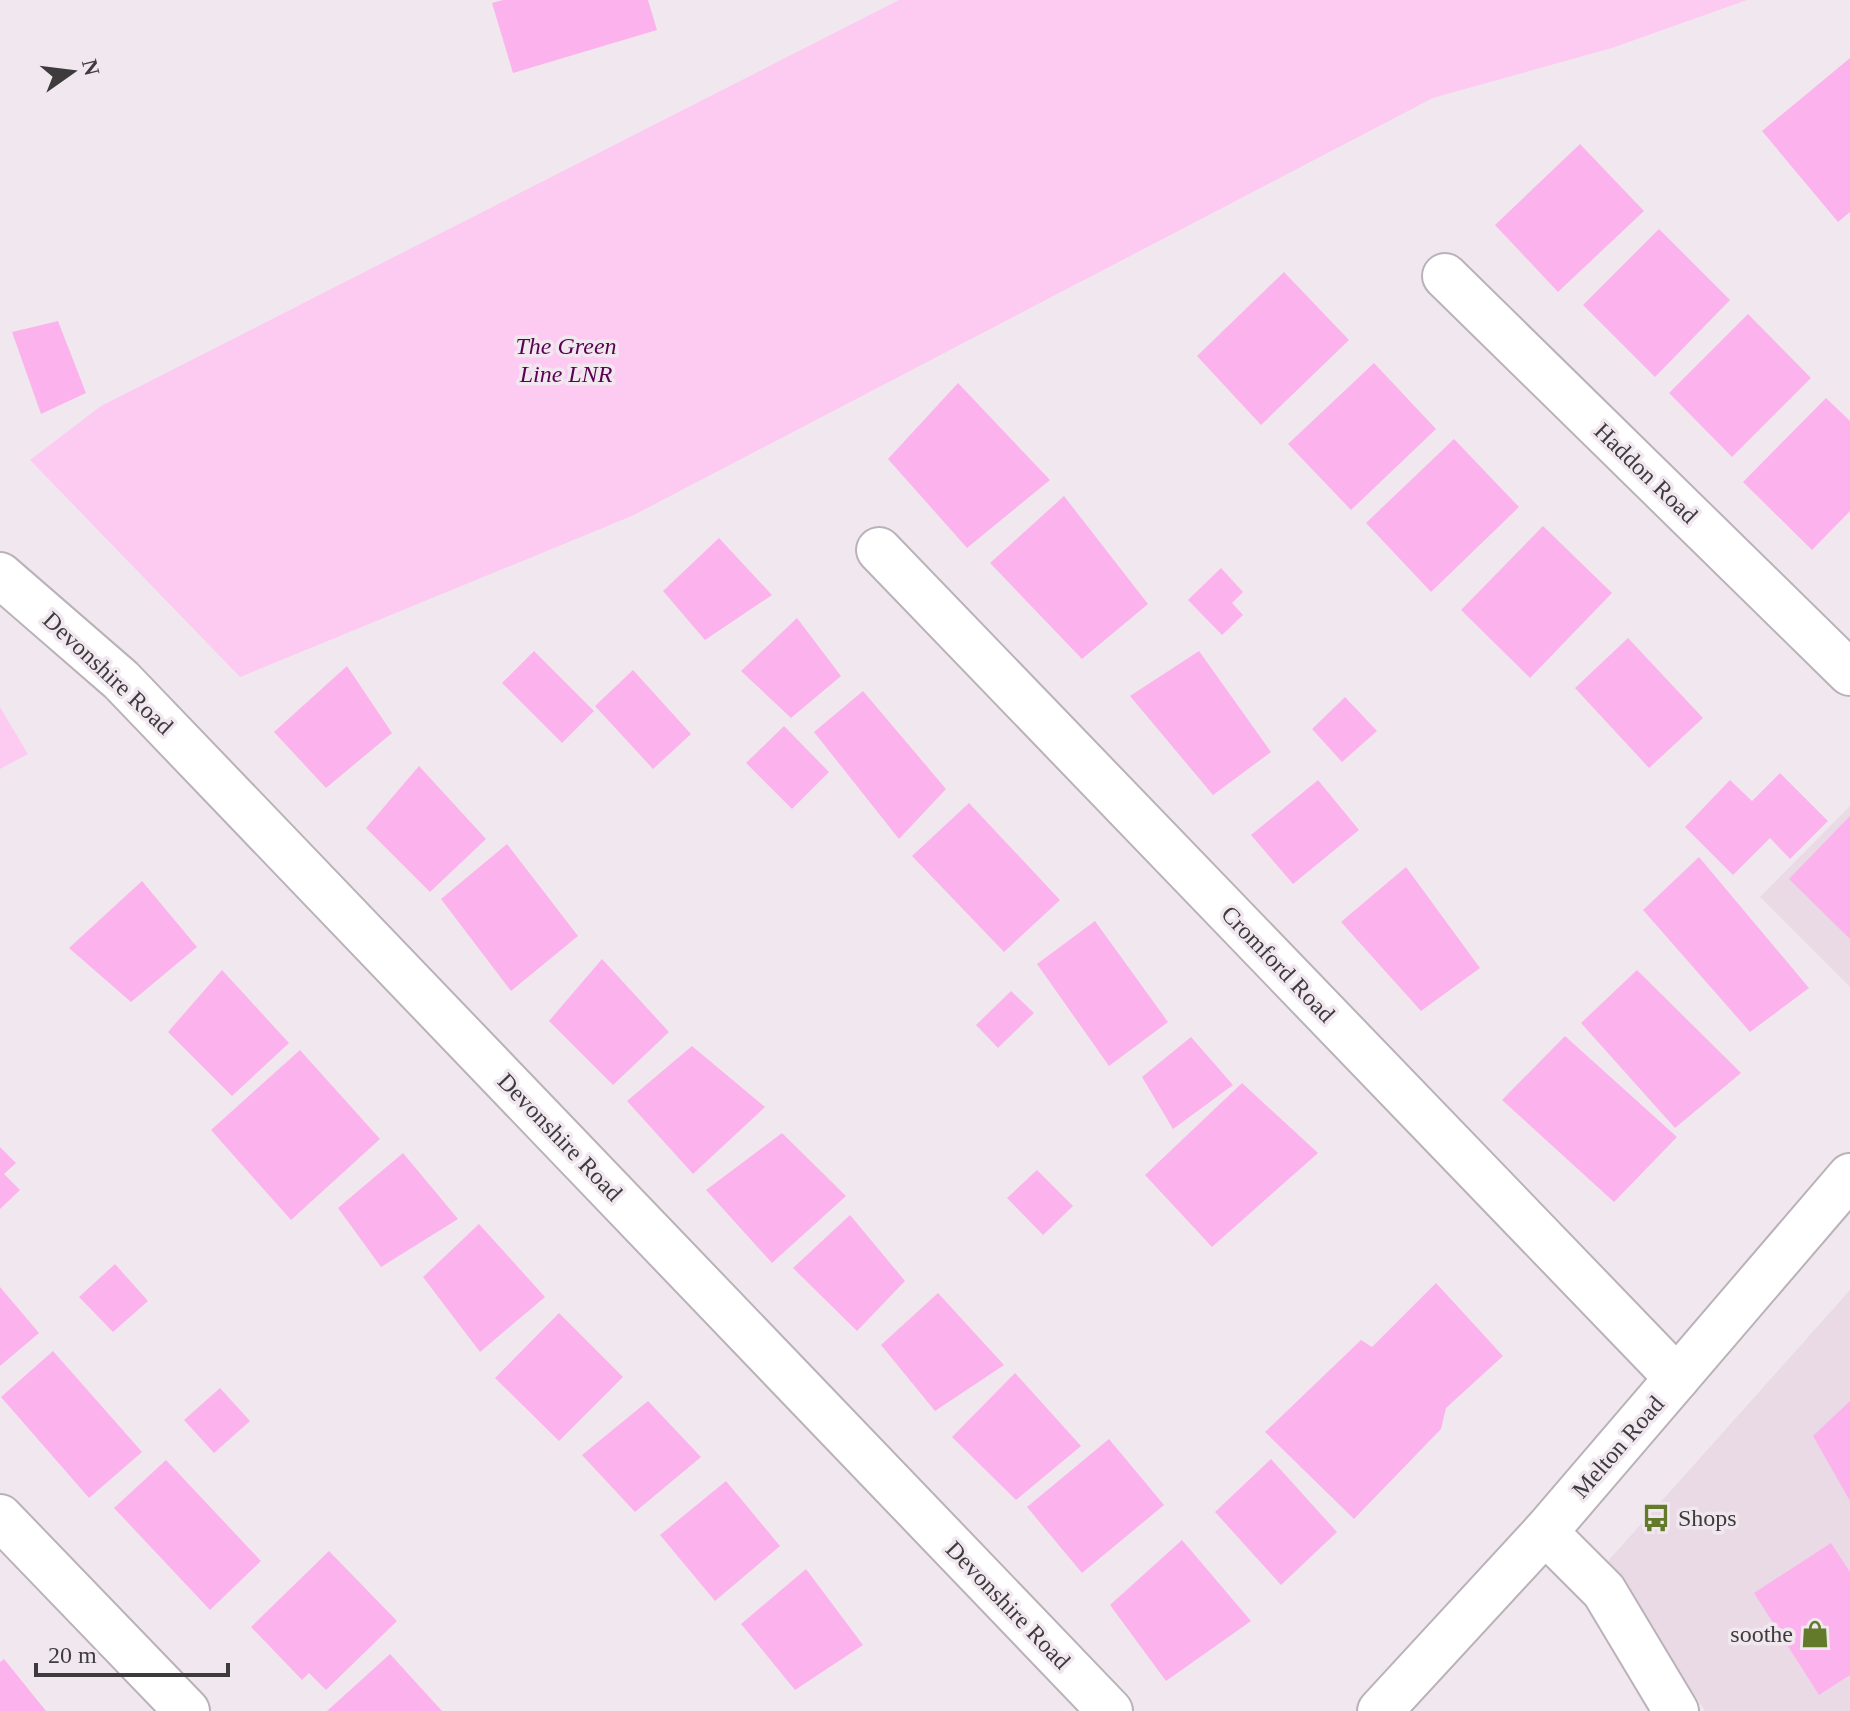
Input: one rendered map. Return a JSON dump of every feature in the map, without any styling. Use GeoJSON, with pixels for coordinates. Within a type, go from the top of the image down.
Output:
{"type":"FeatureCollection","features":[{"type":"Feature","properties":{"kind":"street","name":"Haddon Road"},"geometry":{"type":"LineString","coordinates":[[1445,276],[1849,670]]}},
{"type":"Feature","properties":{"kind":"street","name":"Cromford Road"},"geometry":{"type":"LineString","coordinates":[[879,550],[1677,1378]]}},
{"type":"Feature","properties":{"kind":"street","name":"Devonshire Road"},"geometry":{"type":"LineString","coordinates":[[0,575],[121,680],[1110,1711]]}},
{"type":"Feature","properties":{"kind":"street","name":"Melton Road"},"geometry":{"type":"LineString","coordinates":[[1380,1711],[1545,1532],[1850,1176]]}},
{"type":"Feature","properties":{"kind":"street"},"geometry":{"type":"LineString","coordinates":[[0,1517],[187,1711]]}},
{"type":"Feature","properties":{"kind":"street"},"geometry":{"type":"LineString","coordinates":[[1545,1532],[1604,1591],[1676,1711]]}},
{"type":"Feature","properties":{"kind":"shaded area"},"geometry":{"type":"Polygon","coordinates":[[[1850,806],[1850,987],[1760,897],[1850,806]]]}},
{"type":"Feature","properties":{"kind":"shaded area"},"geometry":{"type":"Polygon","coordinates":[[[1850,1290],[1850,1711],[1705,1711],[1608,1561],[1850,1290]]]}},
{"type":"Feature","properties":{"kind":"green space","name":"The Green Line LNR"},"geometry":{"type":"Polygon","coordinates":[[[899,0],[1747,0],[1612,48],[1433,98],[632,516],[240,677],[30,460],[101,406],[899,0]]]}},
{"type":"Feature","properties":{"kind":"green space"},"geometry":{"type":"Polygon","coordinates":[[[0,707],[28,754],[0,769],[0,707]]]}},
{"type":"Feature","properties":{"kind":"building"},"geometry":{"type":"Polygon","coordinates":[[[503,0],[648,0],[657,30],[513,73],[492,3],[503,0]]]}},
{"type":"Feature","properties":{"kind":"building"},"geometry":{"type":"Polygon","coordinates":[[[1850,58],[1850,212],[1838,222],[1762,131],[1850,58]]]}},
{"type":"Feature","properties":{"kind":"building"},"geometry":{"type":"Polygon","coordinates":[[[1580,144],[1644,211],[1558,292],[1495,225],[1580,144]]]}},
{"type":"Feature","properties":{"kind":"building"},"geometry":{"type":"Polygon","coordinates":[[[1659,229],[1730,300],[1655,377],[1583,305],[1659,229]]]}},
{"type":"Feature","properties":{"kind":"building"},"geometry":{"type":"Polygon","coordinates":[[[1284,272],[1349,340],[1261,425],[1197,356],[1284,272]]]}},
{"type":"Feature","properties":{"kind":"building"},"geometry":{"type":"Polygon","coordinates":[[[1748,314],[1811,378],[1732,457],[1669,393],[1748,314]]]}},
{"type":"Feature","properties":{"kind":"building"},"geometry":{"type":"Polygon","coordinates":[[[58,321],[86,393],[41,414],[12,332],[58,321]]]}},
{"type":"Feature","properties":{"kind":"building"},"geometry":{"type":"Polygon","coordinates":[[[1374,363],[1436,429],[1351,510],[1288,444],[1374,363]]]}},
{"type":"Feature","properties":{"kind":"building"},"geometry":{"type":"Polygon","coordinates":[[[958,383],[1050,480],[967,548],[888,459],[958,383]]]}},
{"type":"Feature","properties":{"kind":"building"},"geometry":{"type":"Polygon","coordinates":[[[1826,398],[1850,421],[1850,511],[1812,550],[1743,482],[1826,398]]]}},
{"type":"Feature","properties":{"kind":"building"},"geometry":{"type":"Polygon","coordinates":[[[1454,439],[1519,507],[1431,592],[1366,523],[1454,439]]]}},
{"type":"Feature","properties":{"kind":"building"},"geometry":{"type":"Polygon","coordinates":[[[1064,496],[1148,604],[1082,659],[990,563],[1064,496]]]}},
{"type":"Feature","properties":{"kind":"building"},"geometry":{"type":"Polygon","coordinates":[[[1543,526],[1612,593],[1530,678],[1461,610],[1543,526]]]}},
{"type":"Feature","properties":{"kind":"building"},"geometry":{"type":"Polygon","coordinates":[[[719,538],[772,595],[705,640],[663,591],[719,538]]]}},
{"type":"Feature","properties":{"kind":"building"},"geometry":{"type":"Polygon","coordinates":[[[1221,568],[1243,592],[1232,603],[1243,615],[1222,635],[1188,600],[1221,568]]]}},
{"type":"Feature","properties":{"kind":"building"},"geometry":{"type":"Polygon","coordinates":[[[797,618],[841,676],[791,718],[741,671],[797,618]]]}},
{"type":"Feature","properties":{"kind":"building"},"geometry":{"type":"Polygon","coordinates":[[[1628,638],[1703,718],[1649,768],[1575,688],[1628,638]]]}},
{"type":"Feature","properties":{"kind":"building"},"geometry":{"type":"Polygon","coordinates":[[[534,651],[594,711],[562,743],[502,683],[534,651]]]}},
{"type":"Feature","properties":{"kind":"building"},"geometry":{"type":"Polygon","coordinates":[[[1199,651],[1271,752],[1213,795],[1130,696],[1199,651]]]}},
{"type":"Feature","properties":{"kind":"building"},"geometry":{"type":"Polygon","coordinates":[[[347,666],[392,733],[326,788],[274,732],[347,666]]]}},
{"type":"Feature","properties":{"kind":"building"},"geometry":{"type":"Polygon","coordinates":[[[633,670],[691,734],[653,769],[595,706],[633,670]]]}},
{"type":"Feature","properties":{"kind":"building"},"geometry":{"type":"Polygon","coordinates":[[[863,691],[946,789],[899,839],[814,732],[863,691]]]}},
{"type":"Feature","properties":{"kind":"building"},"geometry":{"type":"Polygon","coordinates":[[[1345,697],[1377,731],[1342,762],[1312,729],[1345,697]]]}},
{"type":"Feature","properties":{"kind":"building"},"geometry":{"type":"Polygon","coordinates":[[[784,726],[829,772],[792,809],[746,763],[784,726]]]}},
{"type":"Feature","properties":{"kind":"building"},"geometry":{"type":"Polygon","coordinates":[[[419,766],[486,839],[430,892],[366,828],[419,766]]]}},
{"type":"Feature","properties":{"kind":"building"},"geometry":{"type":"Polygon","coordinates":[[[1780,773],[1828,821],[1790,859],[1770,838],[1733,875],[1685,827],[1730,780],[1752,801],[1780,773]]]}},
{"type":"Feature","properties":{"kind":"building"},"geometry":{"type":"Polygon","coordinates":[[[1318,780],[1359,830],[1293,884],[1251,835],[1318,780]]]}},
{"type":"Feature","properties":{"kind":"building"},"geometry":{"type":"Polygon","coordinates":[[[969,803],[1060,900],[1004,952],[912,856],[969,803]]]}},
{"type":"Feature","properties":{"kind":"building"},"geometry":{"type":"Polygon","coordinates":[[[1850,816],[1850,939],[1789,879],[1850,816]]]}},
{"type":"Feature","properties":{"kind":"building"},"geometry":{"type":"Polygon","coordinates":[[[507,844],[578,936],[511,991],[441,899],[507,844]]]}},
{"type":"Feature","properties":{"kind":"building"},"geometry":{"type":"Polygon","coordinates":[[[1699,857],[1809,988],[1750,1032],[1643,910],[1699,857]]]}},
{"type":"Feature","properties":{"kind":"building"},"geometry":{"type":"Polygon","coordinates":[[[1406,867],[1480,968],[1421,1011],[1341,922],[1406,867]]]}},
{"type":"Feature","properties":{"kind":"building"},"geometry":{"type":"Polygon","coordinates":[[[142,881],[197,947],[131,1002],[69,948],[142,881]]]}},
{"type":"Feature","properties":{"kind":"building"},"geometry":{"type":"Polygon","coordinates":[[[1095,921],[1168,1022],[1109,1066],[1037,964],[1095,921]]]}},
{"type":"Feature","properties":{"kind":"building"},"geometry":{"type":"Polygon","coordinates":[[[602,959],[669,1032],[613,1085],[549,1021],[602,959]]]}},
{"type":"Feature","properties":{"kind":"building"},"geometry":{"type":"Polygon","coordinates":[[[222,970],[289,1043],[232,1096],[168,1032],[222,970]]]}},
{"type":"Feature","properties":{"kind":"building"},"geometry":{"type":"Polygon","coordinates":[[[1637,970],[1741,1073],[1675,1128],[1581,1023],[1637,970]]]}},
{"type":"Feature","properties":{"kind":"building"},"geometry":{"type":"Polygon","coordinates":[[[1011,991],[1034,1013],[998,1048],[976,1025],[1011,991]]]}},
{"type":"Feature","properties":{"kind":"building"},"geometry":{"type":"Polygon","coordinates":[[[1565,1036],[1677,1137],[1614,1202],[1502,1100],[1565,1036]]]}},
{"type":"Feature","properties":{"kind":"building"},"geometry":{"type":"Polygon","coordinates":[[[1191,1037],[1233,1085],[1173,1129],[1142,1077],[1191,1037]]]}},
{"type":"Feature","properties":{"kind":"building"},"geometry":{"type":"Polygon","coordinates":[[[692,1046],[765,1107],[693,1174],[627,1101],[692,1046]]]}},
{"type":"Feature","properties":{"kind":"building"},"geometry":{"type":"Polygon","coordinates":[[[300,1050],[380,1139],[291,1220],[211,1130],[300,1050]]]}},
{"type":"Feature","properties":{"kind":"building"},"geometry":{"type":"Polygon","coordinates":[[[1242,1083],[1318,1153],[1212,1247],[1145,1175],[1242,1083]]]}},
{"type":"Feature","properties":{"kind":"building"},"geometry":{"type":"Polygon","coordinates":[[[782,1133],[846,1196],[772,1263],[706,1190],[782,1133]]]}},
{"type":"Feature","properties":{"kind":"building"},"geometry":{"type":"Polygon","coordinates":[[[0,1147],[16,1163],[4,1174],[20,1190],[0,1209],[0,1147]]]}},
{"type":"Feature","properties":{"kind":"building"},"geometry":{"type":"Polygon","coordinates":[[[403,1153],[458,1219],[381,1267],[338,1208],[403,1153]]]}},
{"type":"Feature","properties":{"kind":"building"},"geometry":{"type":"Polygon","coordinates":[[[1037,1170],[1073,1206],[1043,1235],[1007,1198],[1037,1170]]]}},
{"type":"Feature","properties":{"kind":"building"},"geometry":{"type":"Polygon","coordinates":[[[850,1215],[905,1281],[857,1331],[793,1268],[850,1215]]]}},
{"type":"Feature","properties":{"kind":"building"},"geometry":{"type":"Polygon","coordinates":[[[479,1224],[545,1297],[480,1352],[423,1277],[479,1224]]]}},
{"type":"Feature","properties":{"kind":"building"},"geometry":{"type":"Polygon","coordinates":[[[115,1264],[148,1301],[113,1332],[79,1297],[115,1264]]]}},
{"type":"Feature","properties":{"kind":"building"},"geometry":{"type":"Polygon","coordinates":[[[1436,1283],[1503,1356],[1446,1408],[1441,1429],[1354,1519],[1265,1432],[1361,1340],[1372,1347],[1436,1283]]]}},
{"type":"Feature","properties":{"kind":"building"},"geometry":{"type":"Polygon","coordinates":[[[0,1287],[39,1333],[0,1366],[0,1287]]]}},
{"type":"Feature","properties":{"kind":"building"},"geometry":{"type":"Polygon","coordinates":[[[938,1293],[1004,1365],[935,1411],[881,1345],[938,1293]]]}},
{"type":"Feature","properties":{"kind":"building"},"geometry":{"type":"Polygon","coordinates":[[[559,1313],[623,1377],[559,1441],[495,1378],[559,1313]]]}},
{"type":"Feature","properties":{"kind":"building"},"geometry":{"type":"Polygon","coordinates":[[[53,1351],[142,1452],[89,1498],[1,1397],[53,1351]]]}},
{"type":"Feature","properties":{"kind":"building"},"geometry":{"type":"Polygon","coordinates":[[[1015,1373],[1081,1446],[1016,1500],[952,1437],[1015,1373]]]}},
{"type":"Feature","properties":{"kind":"building"},"geometry":{"type":"Polygon","coordinates":[[[220,1388],[250,1421],[214,1453],[184,1420],[220,1388]]]}},
{"type":"Feature","properties":{"kind":"building"},"geometry":{"type":"Polygon","coordinates":[[[648,1401],[701,1457],[635,1512],[582,1455],[648,1401]]]}},
{"type":"Feature","properties":{"kind":"building"},"geometry":{"type":"Polygon","coordinates":[[[1850,1401],[1850,1501],[1813,1436],[1850,1401]]]}},
{"type":"Feature","properties":{"kind":"building"},"geometry":{"type":"Polygon","coordinates":[[[1109,1439],[1164,1505],[1082,1573],[1027,1507],[1109,1439]]]}},
{"type":"Feature","properties":{"kind":"building"},"geometry":{"type":"Polygon","coordinates":[[[1271,1459],[1337,1532],[1281,1585],[1215,1512],[1271,1459]]]}},
{"type":"Feature","properties":{"kind":"building"},"geometry":{"type":"Polygon","coordinates":[[[166,1460],[261,1561],[210,1610],[114,1508],[166,1460]]]}},
{"type":"Feature","properties":{"kind":"building"},"geometry":{"type":"Polygon","coordinates":[[[726,1481],[780,1546],[715,1601],[660,1535],[726,1481]]]}},
{"type":"Feature","properties":{"kind":"building"},"geometry":{"type":"Polygon","coordinates":[[[1182,1540],[1251,1621],[1166,1681],[1110,1605],[1182,1540]]]}},
{"type":"Feature","properties":{"kind":"building","name":"soothe"},"geometry":{"type":"Polygon","coordinates":[[[1831,1543],[1850,1572],[1850,1675],[1819,1695],[1754,1593],[1831,1543]]]}},
{"type":"Feature","properties":{"kind":"building"},"geometry":{"type":"Polygon","coordinates":[[[329,1551],[397,1621],[326,1690],[309,1673],[302,1680],[251,1627],[329,1551]]]}},
{"type":"Feature","properties":{"kind":"building"},"geometry":{"type":"Polygon","coordinates":[[[806,1569],[863,1645],[795,1690],[741,1624],[806,1569]]]}},
{"type":"Feature","properties":{"kind":"building"},"geometry":{"type":"Polygon","coordinates":[[[390,1654],[442,1711],[327,1711],[390,1654]]]}},
{"type":"Feature","properties":{"kind":"building"},"geometry":{"type":"Polygon","coordinates":[[[4,1659],[46,1711],[0,1711],[0,1662],[4,1659]]]}},
{"type":"Feature","properties":{"kind":"place","name":"Shops"},"geometry":{"type":"Point","coordinates":[1656,1518]}},
{"type":"Feature","properties":{"kind":"place","name":"soothe"},"geometry":{"type":"Point","coordinates":[1815,1634]}}]}
